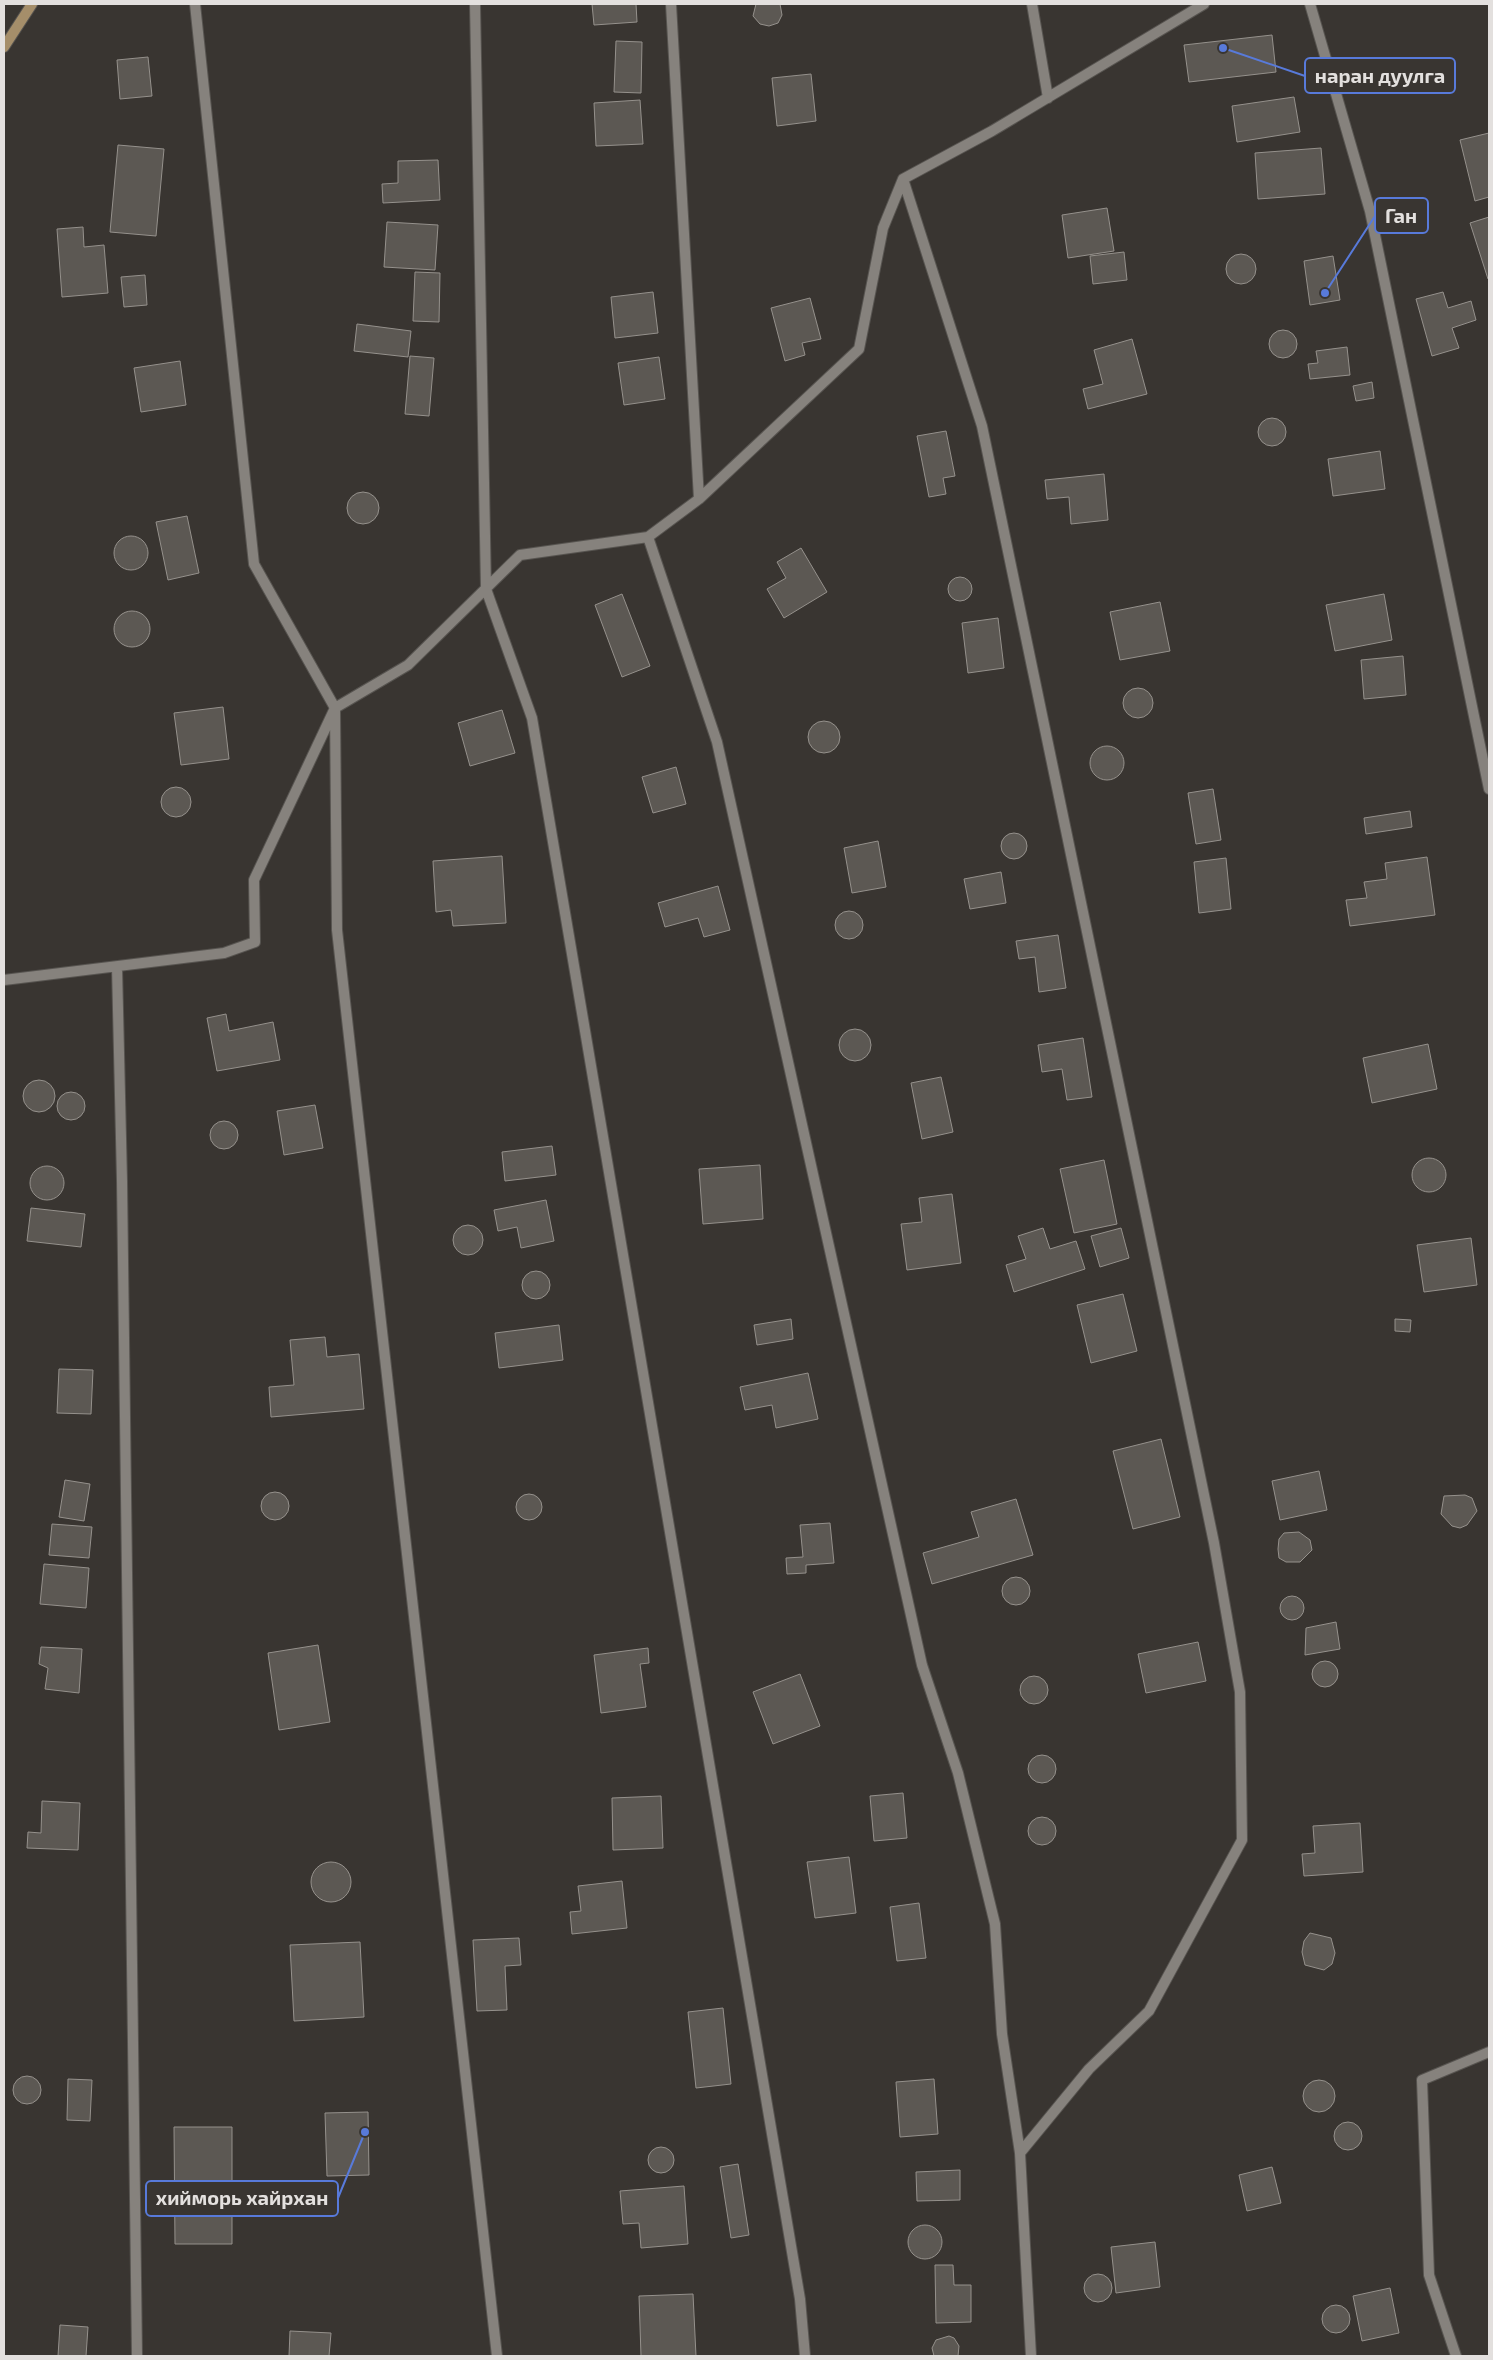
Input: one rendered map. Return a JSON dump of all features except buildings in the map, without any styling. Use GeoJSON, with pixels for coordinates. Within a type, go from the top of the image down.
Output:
{"type":"FeatureCollection","features":[{"type":"Feature","properties":{"kind":"main road"},"geometry":{"type":"LineString","coordinates":[[4,47],[32,4]]}},
{"type":"Feature","properties":{"kind":"street"},"geometry":{"type":"LineString","coordinates":[[195,4],[254,564],[335,708],[337,930],[497,2356]]}},
{"type":"Feature","properties":{"kind":"street"},"geometry":{"type":"LineString","coordinates":[[475,4],[486,589],[532,718],[798,2289],[805,2356]]}},
{"type":"Feature","properties":{"kind":"street"},"geometry":{"type":"LineString","coordinates":[[671,4],[699,499]]}},
{"type":"Feature","properties":{"kind":"street"},"geometry":{"type":"LineString","coordinates":[[1032,4],[1048,98]]}},
{"type":"Feature","properties":{"kind":"street"},"geometry":{"type":"LineString","coordinates":[[4,980],[224,953],[255,942],[254,880],[335,708],[408,665],[520,555],[648,537],[699,499],[859,349],[883,228],[903,179],[992,132],[1204,4]]}},
{"type":"Feature","properties":{"kind":"street"},"geometry":{"type":"LineString","coordinates":[[1310,4],[1370,211],[1489,789]]}},
{"type":"Feature","properties":{"kind":"street"},"geometry":{"type":"LineString","coordinates":[[903,179],[982,426],[1214,1543],[1240,1692],[1242,1840],[1149,2011],[1089,2069],[1020,2152]]}},
{"type":"Feature","properties":{"kind":"street"},"geometry":{"type":"LineString","coordinates":[[648,537],[717,742],[922,1665],[958,1773],[995,1924],[1002,2034],[1020,2152],[1031,2356]]}},
{"type":"Feature","properties":{"kind":"street"},"geometry":{"type":"LineString","coordinates":[[117,967],[122,1181],[137,2356]]}},
{"type":"Feature","properties":{"kind":"street"},"geometry":{"type":"LineString","coordinates":[[1456,2356],[1430,2275],[1422,2080],[1489,2052]]}},
{"type":"Feature","properties":{"kind":"place","name":"наран дуулга"},"geometry":{"type":"Point","coordinates":[1223,48]}},
{"type":"Feature","properties":{"kind":"place","name":"Ган"},"geometry":{"type":"Point","coordinates":[1325,293]}},
{"type":"Feature","properties":{"kind":"place","name":"хийморь хайрхан"},"geometry":{"type":"Point","coordinates":[365,2132]}}]}
